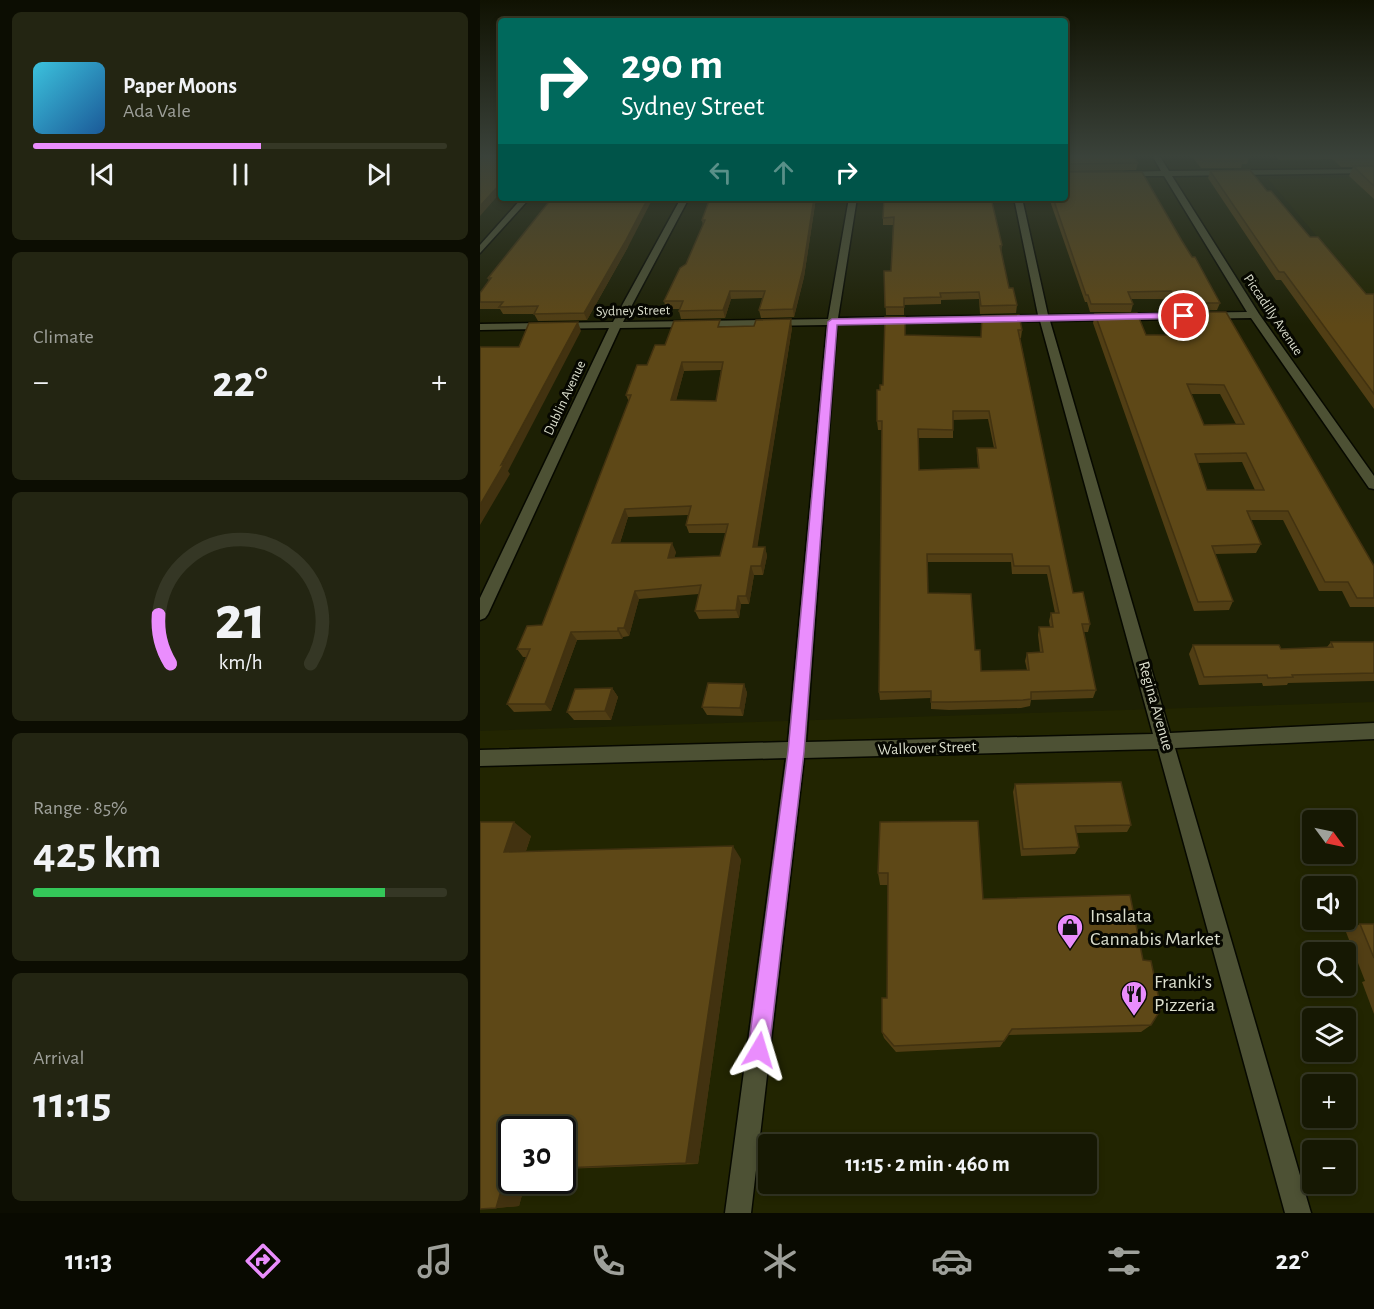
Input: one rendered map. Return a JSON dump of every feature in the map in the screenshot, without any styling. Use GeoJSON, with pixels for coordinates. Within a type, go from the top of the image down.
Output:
{"type":"FeatureCollection","features":[{"type":"Feature","properties":{"kind":"street"},"geometry":{"type":"LineString","coordinates":[[480,249],[514,212]]}},
{"type":"Feature","properties":{"kind":"street","name":"Dublin Avenue"},"geometry":{"type":"LineString","coordinates":[[480,614],[616,325],[678,212]]}},
{"type":"Feature","properties":{"kind":"street"},"geometry":{"type":"LineString","coordinates":[[738,1213],[796,752],[832,322],[851,212]]}},
{"type":"Feature","properties":{"kind":"street","name":"Regina Avenue"},"geometry":{"type":"LineString","coordinates":[[1021,212],[1044,318],[1166,741],[1298,1213]]}},
{"type":"Feature","properties":{"kind":"street","name":"Piccadilly Avenue"},"geometry":{"type":"LineString","coordinates":[[1190,212],[1254,315],[1372,479]]}},
{"type":"Feature","properties":{"kind":"street","name":"Sydney Street"},"geometry":{"type":"LineString","coordinates":[[480,327],[1254,315]]}},
{"type":"Feature","properties":{"kind":"street","name":"Walkover Street"},"geometry":{"type":"LineString","coordinates":[[480,758],[796,752],[1166,741],[1374,731]]}},
{"type":"Feature","properties":{"kind":"shaded area"},"geometry":{"type":"Polygon","coordinates":[[[1296,212],[1374,212],[1374,299],[1371,300],[1296,212]]]}},
{"type":"Feature","properties":{"kind":"shaded area"},"geometry":{"type":"Polygon","coordinates":[[[1374,702],[1374,1213],[480,1213],[480,731],[1374,702]]]}},
{"type":"Feature","properties":{"kind":"building"},"geometry":{"type":"Polygon","coordinates":[[[541,212],[641,212],[584,313],[534,314],[538,306],[499,307],[503,302],[480,302],[480,293],[491,278],[488,278],[541,212]]]}},
{"type":"Feature","properties":{"kind":"building"},"geometry":{"type":"Polygon","coordinates":[[[705,212],[812,212],[803,269],[793,309],[759,310],[765,291],[730,291],[723,310],[679,311],[683,301],[664,301],[680,268],[686,264],[705,220],[702,220],[705,212]]]}},
{"type":"Feature","properties":{"kind":"building"},"geometry":{"type":"Polygon","coordinates":[[[883,212],[994,212],[1009,288],[1013,288],[1017,305],[981,306],[979,292],[940,293],[941,297],[904,298],[904,307],[885,307],[884,271],[891,271],[894,217],[883,218],[883,212]]]}},
{"type":"Feature","properties":{"kind":"building"},"geometry":{"type":"Polygon","coordinates":[[[1058,212],[1165,212],[1192,257],[1195,257],[1220,303],[1176,303],[1171,291],[1128,292],[1133,304],[1091,304],[1058,212]]]}},
{"type":"Feature","properties":{"kind":"building"},"geometry":{"type":"Polygon","coordinates":[[[1238,212],[1288,212],[1310,237],[1318,237],[1366,294],[1374,294],[1374,394],[1284,272],[1279,272],[1238,212]]]}},
{"type":"Feature","properties":{"kind":"building"},"geometry":{"type":"Polygon","coordinates":[[[1181,312],[1226,312],[1374,566],[1374,598],[1357,598],[1348,582],[1325,582],[1288,511],[1247,511],[1261,544],[1212,546],[1233,601],[1198,602],[1095,314],[1137,313],[1146,335],[1192,335],[1181,312]],[[1187,384],[1204,425],[1244,424],[1224,385],[1187,384]],[[1246,453],[1195,454],[1207,490],[1264,490],[1246,453]]]}},
{"type":"Feature","properties":{"kind":"building"},"geometry":{"type":"Polygon","coordinates":[[[1019,315],[1022,330],[1018,330],[1073,593],[1083,592],[1090,624],[1082,624],[1096,690],[1031,692],[1031,699],[1023,700],[949,702],[931,702],[931,691],[879,692],[882,421],[877,421],[877,390],[880,390],[880,385],[883,385],[885,317],[905,317],[905,335],[981,337],[982,316],[1019,315]],[[953,411],[953,430],[918,429],[919,470],[979,468],[977,448],[996,448],[989,411],[953,411]],[[927,554],[928,593],[971,594],[975,650],[980,650],[981,671],[1029,670],[1027,653],[1043,652],[1039,627],[1053,627],[1051,613],[1059,613],[1049,566],[1014,566],[1012,554],[927,554]]]}},
{"type":"Feature","properties":{"kind":"building"},"geometry":{"type":"Polygon","coordinates":[[[791,319],[753,547],[765,547],[761,566],[751,566],[746,596],[738,596],[736,610],[695,611],[701,585],[635,591],[624,628],[618,628],[618,631],[571,632],[545,704],[507,704],[530,649],[517,649],[527,626],[542,625],[631,395],[626,395],[637,365],[647,365],[655,345],[665,345],[674,321],[720,320],[718,327],[754,326],[756,320],[791,319]],[[682,362],[671,400],[716,401],[723,362],[682,362]],[[691,506],[625,509],[612,543],[672,543],[668,558],[720,556],[728,524],[686,525],[691,506]]]}},
{"type":"Feature","properties":{"kind":"building"},"geometry":{"type":"Polygon","coordinates":[[[578,322],[501,465],[504,464],[480,505],[480,347],[519,347],[529,323],[578,322]]]}},
{"type":"Feature","properties":{"kind":"building"},"geometry":{"type":"Polygon","coordinates":[[[1331,642],[1374,642],[1374,673],[1292,675],[1293,677],[1268,678],[1267,675],[1204,677],[1193,645],[1279,645],[1281,649],[1333,647],[1331,642]]]}},
{"type":"Feature","properties":{"kind":"building"},"geometry":{"type":"Polygon","coordinates":[[[708,683],[744,684],[740,708],[702,707],[708,683]]]}},
{"type":"Feature","properties":{"kind":"building"},"geometry":{"type":"Polygon","coordinates":[[[612,688],[605,711],[567,712],[575,689],[612,688]]]}},
{"type":"Feature","properties":{"kind":"building"},"geometry":{"type":"Polygon","coordinates":[[[1121,782],[1131,825],[1075,826],[1079,847],[1023,849],[1015,784],[1121,782]]]}},
{"type":"Feature","properties":{"kind":"building"},"geometry":{"type":"Polygon","coordinates":[[[978,821],[983,899],[1130,895],[1143,960],[1151,961],[1161,1009],[1151,1025],[1012,1029],[1004,1041],[894,1046],[882,1032],[882,998],[887,998],[888,873],[878,873],[880,822],[978,821]]]}},
{"type":"Feature","properties":{"kind":"building"},"geometry":{"type":"Polygon","coordinates":[[[480,822],[514,822],[504,852],[733,846],[686,1163],[576,1167],[576,1116],[498,1116],[498,1194],[500,1194],[496,1208],[480,1209],[480,822]]]}},
{"type":"Feature","properties":{"kind":"building"},"geometry":{"type":"Polygon","coordinates":[[[1360,924],[1374,924],[1374,958],[1360,924]]]}},
{"type":"Feature","properties":{"kind":"place","name":"Insalata Cannabis Market"},"geometry":{"type":"Point","coordinates":[1070,950]}},
{"type":"Feature","properties":{"kind":"place","name":"Franki's Pizzeria"},"geometry":{"type":"Point","coordinates":[1134,1017]}},
{"type":"Feature","properties":{"kind":"route"},"geometry":{"type":"LineString","coordinates":[[759,1050],[796,752],[832,322],[1184,316]]}}]}
